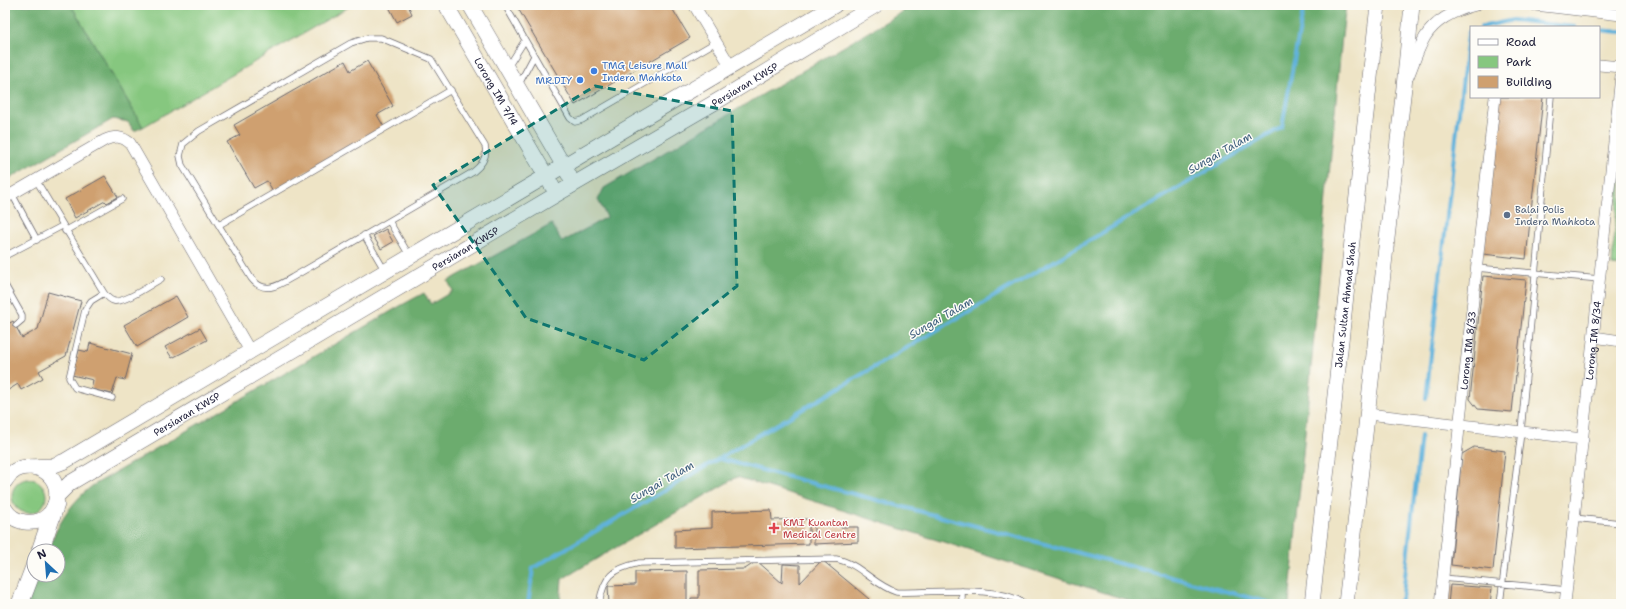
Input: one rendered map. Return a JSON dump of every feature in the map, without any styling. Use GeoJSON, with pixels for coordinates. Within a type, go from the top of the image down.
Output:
{"type":"FeatureCollection","features":[{"type":"Feature","properties":{"kind":"main road"},"geometry":{"type":"LineString","coordinates":[[43,543],[56,500]]}},
{"type":"Feature","properties":{"kind":"main road"},"geometry":{"type":"LineString","coordinates":[[20,604],[28,583]]}},
{"type":"Feature","properties":{"kind":"street","name":"Lorong IM 7/14"},"geometry":{"type":"LineString","coordinates":[[446,5],[557,194]]}},
{"type":"Feature","properties":{"kind":"street","name":"Lorong IM 7/14"},"geometry":{"type":"LineString","coordinates":[[470,5],[574,184]]}},
{"type":"Feature","properties":{"kind":"street"},"geometry":{"type":"LineString","coordinates":[[694,5],[731,67]]}},
{"type":"Feature","properties":{"kind":"street","name":"Persiaran KWSP"},"geometry":{"type":"LineString","coordinates":[[25,468],[52,466],[64,461],[564,167],[835,5]]}},
{"type":"Feature","properties":{"kind":"street","name":"Persiaran KWSP"},"geometry":{"type":"LineString","coordinates":[[5,509],[13,518],[21,522],[30,523],[39,521],[46,517],[52,511],[56,500],[70,483],[279,358],[724,97],[876,5]]}},
{"type":"Feature","properties":{"kind":"street"},"geometry":{"type":"LineString","coordinates":[[1372,5],[1374,44]]}},
{"type":"Feature","properties":{"kind":"street","name":"Jalan Sultan Ahmad Shah"},"geometry":{"type":"LineString","coordinates":[[1312,604],[1378,5]]}},
{"type":"Feature","properties":{"kind":"street"},"geometry":{"type":"LineString","coordinates":[[1346,604],[1412,5]]}},
{"type":"Feature","properties":{"kind":"street"},"geometry":{"type":"LineString","coordinates":[[1404,87],[1425,37],[1438,22],[1460,9],[1476,5]]}},
{"type":"Feature","properties":{"kind":"street"},"geometry":{"type":"LineString","coordinates":[[1535,5],[1621,15]]}},
{"type":"Feature","properties":{"kind":"street"},"geometry":{"type":"LineString","coordinates":[[1600,65],[1621,67]]}},
{"type":"Feature","properties":{"kind":"street","name":"Lorong IM 8/34"},"geometry":{"type":"LineString","coordinates":[[1565,604],[1621,76]]}},
{"type":"Feature","properties":{"kind":"street"},"geometry":{"type":"LineString","coordinates":[[713,78],[724,97]]}},
{"type":"Feature","properties":{"kind":"street","name":"Lorong IM 8/33"},"geometry":{"type":"LineString","coordinates":[[1440,604],[1495,98]]}},
{"type":"Feature","properties":{"kind":"street"},"geometry":{"type":"LineString","coordinates":[[9,196],[105,140],[113,137],[126,139],[130,143],[250,351]]}},
{"type":"Feature","properties":{"kind":"street"},"geometry":{"type":"LineString","coordinates":[[1594,337],[1621,341]]}},
{"type":"Feature","properties":{"kind":"street"},"geometry":{"type":"LineString","coordinates":[[268,340],[279,358]]}},
{"type":"Feature","properties":{"kind":"street"},"geometry":{"type":"LineString","coordinates":[[1368,414],[1583,439]]}},
{"type":"Feature","properties":{"kind":"street"},"geometry":{"type":"LineString","coordinates":[[5,471],[25,468],[42,470],[51,478],[56,488],[56,500]]}},
{"type":"Feature","properties":{"kind":"street"},"geometry":{"type":"LineString","coordinates":[[5,481],[8,476],[15,471],[25,468]]}},
{"type":"Feature","properties":{"kind":"lane"},"geometry":{"type":"LineString","coordinates":[[505,5],[570,118],[575,122],[578,122],[716,42]]}},
{"type":"Feature","properties":{"kind":"lane"},"geometry":{"type":"LineString","coordinates":[[367,38],[381,38],[432,59],[451,90],[485,146],[485,158],[473,172],[281,284],[268,288],[261,287],[251,278],[182,165],[180,156],[182,144],[199,131],[351,43],[367,38]]}},
{"type":"Feature","properties":{"kind":"lane"},"geometry":{"type":"LineString","coordinates":[[507,69],[525,40]]}},
{"type":"Feature","properties":{"kind":"lane"},"geometry":{"type":"LineString","coordinates":[[518,87],[534,56]]}},
{"type":"Feature","properties":{"kind":"lane"},"geometry":{"type":"LineString","coordinates":[[219,225],[451,90]]}},
{"type":"Feature","properties":{"kind":"lane"},"geometry":{"type":"LineString","coordinates":[[1500,604],[1521,432],[1551,98]]}},
{"type":"Feature","properties":{"kind":"lane"},"geometry":{"type":"LineString","coordinates":[[36,180],[64,229],[104,293],[112,300],[123,300],[161,279]]}},
{"type":"Feature","properties":{"kind":"lane"},"geometry":{"type":"LineString","coordinates":[[9,196],[38,240]]}},
{"type":"Feature","properties":{"kind":"lane"},"geometry":{"type":"LineString","coordinates":[[5,256],[64,229],[122,199]]}},
{"type":"Feature","properties":{"kind":"lane"},"geometry":{"type":"LineString","coordinates":[[389,221],[410,257]]}},
{"type":"Feature","properties":{"kind":"lane"},"geometry":{"type":"LineString","coordinates":[[364,235],[386,271]]}},
{"type":"Feature","properties":{"kind":"lane"},"geometry":{"type":"LineString","coordinates":[[1476,268],[1600,279]]}},
{"type":"Feature","properties":{"kind":"lane"},"geometry":{"type":"LineString","coordinates":[[5,285],[22,315],[22,320],[16,325]]}},
{"type":"Feature","properties":{"kind":"lane"},"geometry":{"type":"LineString","coordinates":[[104,293],[91,301],[85,310],[69,378],[75,388],[112,398]]}},
{"type":"Feature","properties":{"kind":"lane"},"geometry":{"type":"LineString","coordinates":[[1574,518],[1621,523]]}},
{"type":"Feature","properties":{"kind":"lane"},"geometry":{"type":"LineString","coordinates":[[599,604],[602,587],[614,573],[629,566],[654,563],[836,559],[846,561],[888,589],[896,592],[997,593],[1024,604]]}},
{"type":"Feature","properties":{"kind":"lane"},"geometry":{"type":"LineString","coordinates":[[1443,578],[1566,590]]}},
{"type":"Feature","properties":{"kind":"lane"},"geometry":{"type":"LineString","coordinates":[[962,592],[962,604]]}},
{"type":"Feature","properties":{"kind":"highlighted area"},"geometry":{"type":"Polygon","coordinates":[[[595,86],[732,111],[737,286],[644,360],[526,318],[433,185],[595,86]]]}},
{"type":"Feature","properties":{"kind":"green space"},"geometry":{"type":"Polygon","coordinates":[[[5,5],[71,5],[143,127],[134,131],[128,122],[113,119],[5,181],[5,5]]]}},
{"type":"Feature","properties":{"kind":"green space"},"geometry":{"type":"Polygon","coordinates":[[[71,5],[352,5],[143,127],[71,5]]]}},
{"type":"Feature","properties":{"kind":"green space"},"geometry":{"type":"Polygon","coordinates":[[[914,5],[1346,5],[1289,604],[1140,604],[737,477],[562,579],[560,604],[27,604],[34,583],[66,583],[66,543],[50,543],[65,516],[77,500],[92,486],[424,293],[431,304],[453,291],[448,281],[552,224],[562,242],[607,217],[598,200],[604,188],[914,5]]]}},
{"type":"Feature","properties":{"kind":"green space"},"geometry":{"type":"Polygon","coordinates":[[[1621,156],[1621,266],[1612,265],[1621,156]]]}},
{"type":"Feature","properties":{"kind":"green space"},"geometry":{"type":"Polygon","coordinates":[[[26,479],[32,479],[41,484],[45,490],[45,502],[41,508],[32,513],[26,513],[17,508],[12,499],[12,493],[17,484],[26,479]]]}},
{"type":"Feature","properties":{"kind":"building"},"geometry":{"type":"Polygon","coordinates":[[[388,5],[408,5],[412,14],[397,22],[388,5]]]}},
{"type":"Feature","properties":{"kind":"building","name":"TMG Leisure Mall Indera Mahkota"},"geometry":{"type":"Polygon","coordinates":[[[516,5],[670,5],[690,38],[575,105],[516,5]]]}},
{"type":"Feature","properties":{"kind":"building"},"geometry":{"type":"Polygon","coordinates":[[[345,61],[350,71],[367,61],[393,106],[377,115],[384,127],[273,191],[267,181],[254,188],[227,142],[240,135],[234,125],[345,61]]]}},
{"type":"Feature","properties":{"kind":"building"},"geometry":{"type":"Polygon","coordinates":[[[1499,98],[1543,98],[1526,259],[1483,254],[1499,98]]]}},
{"type":"Feature","properties":{"kind":"building"},"geometry":{"type":"Polygon","coordinates":[[[105,176],[118,197],[107,203],[105,201],[75,218],[65,199],[105,176]]]}},
{"type":"Feature","properties":{"kind":"building"},"geometry":{"type":"Polygon","coordinates":[[[386,229],[393,242],[381,249],[373,236],[386,229]]]}},
{"type":"Feature","properties":{"kind":"building"},"geometry":{"type":"Polygon","coordinates":[[[1483,276],[1526,280],[1512,412],[1478,409],[1470,399],[1483,276]]]}},
{"type":"Feature","properties":{"kind":"building"},"geometry":{"type":"Polygon","coordinates":[[[48,292],[81,301],[66,356],[39,371],[43,378],[21,390],[18,384],[5,392],[5,326],[13,321],[22,338],[38,329],[48,292]]]}},
{"type":"Feature","properties":{"kind":"building"},"geometry":{"type":"Polygon","coordinates":[[[176,296],[188,317],[137,347],[124,325],[176,296]]]}},
{"type":"Feature","properties":{"kind":"building"},"geometry":{"type":"Polygon","coordinates":[[[200,328],[207,340],[172,358],[165,347],[200,328]]]}},
{"type":"Feature","properties":{"kind":"building"},"geometry":{"type":"Polygon","coordinates":[[[90,343],[132,354],[125,380],[117,378],[112,394],[91,389],[93,380],[72,375],[79,350],[88,352],[90,343]]]}},
{"type":"Feature","properties":{"kind":"building"},"geometry":{"type":"Polygon","coordinates":[[[1474,447],[1505,451],[1493,570],[1451,565],[1462,454],[1474,447]]]}},
{"type":"Feature","properties":{"kind":"building"},"geometry":{"type":"Polygon","coordinates":[[[771,510],[772,520],[809,519],[809,544],[675,548],[675,530],[712,528],[712,512],[771,510]]]}},
{"type":"Feature","properties":{"kind":"building"},"geometry":{"type":"Polygon","coordinates":[[[840,523],[840,527],[858,527],[858,542],[814,544],[814,525],[840,523]]]}},
{"type":"Feature","properties":{"kind":"building","name":"KMI Kuantan Medical Centre"},"geometry":{"type":"Polygon","coordinates":[[[822,560],[869,599],[864,604],[691,604],[691,598],[699,598],[699,570],[745,569],[757,561],[782,583],[783,564],[800,565],[800,583],[822,560]]]}},
{"type":"Feature","properties":{"kind":"building"},"geometry":{"type":"Polygon","coordinates":[[[687,571],[687,604],[609,604],[608,586],[635,585],[635,572],[687,571]]]}},
{"type":"Feature","properties":{"kind":"building"},"geometry":{"type":"Polygon","coordinates":[[[1450,585],[1492,588],[1490,604],[1448,604],[1450,585]]]}},
{"type":"Feature","properties":{"kind":"waterway","name":"Sungai Talam"},"geometry":{"type":"LineString","coordinates":[[528,604],[533,568],[1282,127],[1304,5]]}},
{"type":"Feature","properties":{"kind":"waterway"},"geometry":{"type":"LineString","coordinates":[[1486,26],[1513,20],[1566,26]]}},
{"type":"Feature","properties":{"kind":"waterway"},"geometry":{"type":"LineString","coordinates":[[1600,30],[1621,32]]}},
{"type":"Feature","properties":{"kind":"waterway"},"geometry":{"type":"LineString","coordinates":[[1426,398],[1468,34],[1470,31]]}},
{"type":"Feature","properties":{"kind":"waterway"},"geometry":{"type":"LineString","coordinates":[[1396,604],[1400,601],[1403,594],[1421,436]]}},
{"type":"Feature","properties":{"kind":"waterway"},"geometry":{"type":"LineString","coordinates":[[720,459],[1274,604]]}},
{"type":"Feature","properties":{"kind":"place","name":"TMG Leisure Mall Indera Mahkota"},"geometry":{"type":"Point","coordinates":[594,71]}},
{"type":"Feature","properties":{"kind":"place","name":"MR.DIY"},"geometry":{"type":"Point","coordinates":[580,80]}},
{"type":"Feature","properties":{"kind":"place","name":"Balai Polis Indera Mahkota"},"geometry":{"type":"Point","coordinates":[1507,215]}},
{"type":"Feature","properties":{"kind":"place","name":"KMI Kuantan Medical Centre"},"geometry":{"type":"Point","coordinates":[774,528]}}]}
